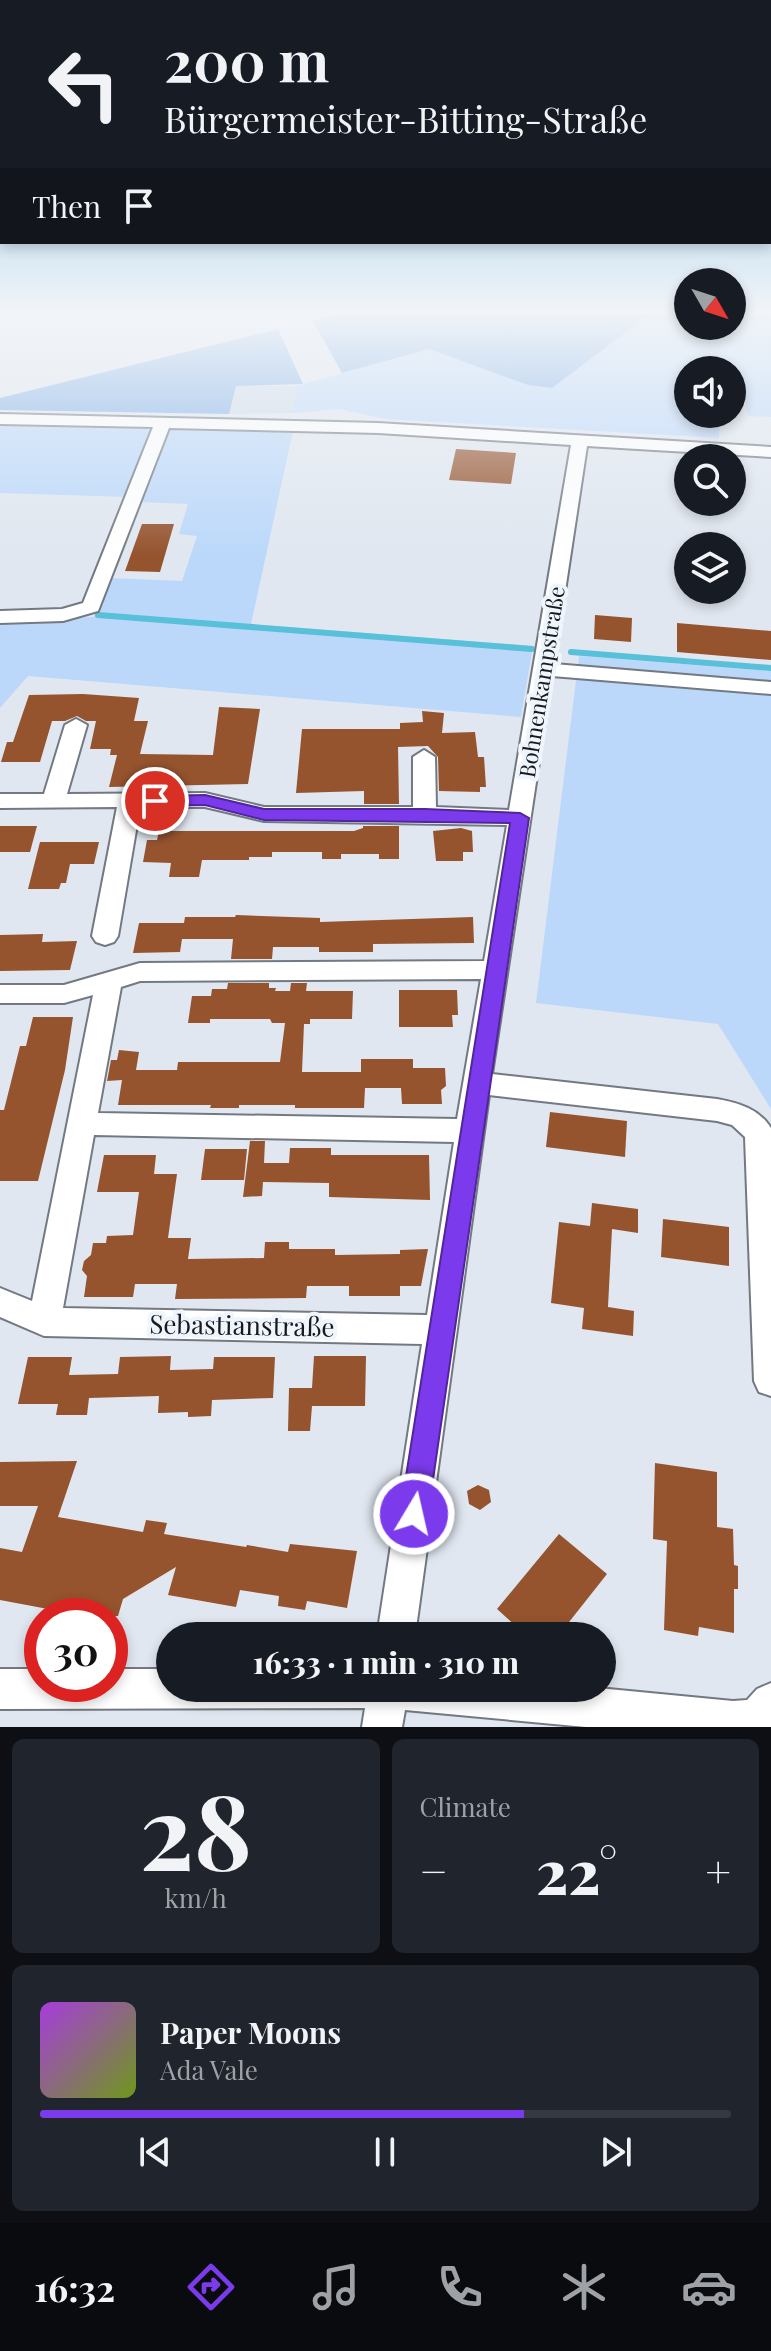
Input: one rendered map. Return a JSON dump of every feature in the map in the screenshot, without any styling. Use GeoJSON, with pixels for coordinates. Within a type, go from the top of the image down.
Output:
{"type":"FeatureCollection","features":[{"type":"Feature","properties":{"kind":"street"},"geometry":{"type":"LineString","coordinates":[[0,419],[407,429],[771,452]]}},
{"type":"Feature","properties":{"kind":"street"},"geometry":{"type":"LineString","coordinates":[[0,617],[63,615],[91,607],[163,423]]}},
{"type":"Feature","properties":{"kind":"street","name":"Bohnenkampstraße"},"geometry":{"type":"LineString","coordinates":[[398,1622],[477,1083],[580,440]]}},
{"type":"Feature","properties":{"kind":"street"},"geometry":{"type":"LineString","coordinates":[[545,669],[771,688]]}},
{"type":"Feature","properties":{"kind":"street"},"geometry":{"type":"LineString","coordinates":[[54,800],[76,725]]}},
{"type":"Feature","properties":{"kind":"street"},"geometry":{"type":"LineString","coordinates":[[424,757],[425,814]]}},
{"type":"Feature","properties":{"kind":"street"},"geometry":{"type":"LineString","coordinates":[[0,801],[205,800],[264,814],[425,814],[520,818]]}},
{"type":"Feature","properties":{"kind":"street"},"geometry":{"type":"LineString","coordinates":[[105,936],[130,801]]}},
{"type":"Feature","properties":{"kind":"street"},"geometry":{"type":"LineString","coordinates":[[0,994],[64,994],[140,972],[497,970]]}},
{"type":"Feature","properties":{"kind":"street"},"geometry":{"type":"LineString","coordinates":[[44,1322],[109,981]]}},
{"type":"Feature","properties":{"kind":"street"},"geometry":{"type":"LineString","coordinates":[[477,1083],[717,1110],[758,1118],[771,1381]]}},
{"type":"Feature","properties":{"kind":"street"},"geometry":{"type":"LineString","coordinates":[[81,1124],[470,1131]]}},
{"type":"Feature","properties":{"kind":"street","name":"Sebastianstraße"},"geometry":{"type":"LineString","coordinates":[[0,1302],[44,1322],[441,1330]]}},
{"type":"Feature","properties":{"kind":"street"},"geometry":{"type":"LineString","coordinates":[[0,1689],[156,1689]]}},
{"type":"Feature","properties":{"kind":"street"},"geometry":{"type":"LineString","coordinates":[[382,1727],[386,1702]]}},
{"type":"Feature","properties":{"kind":"street"},"geometry":{"type":"LineString","coordinates":[[534,1702],[733,1721],[756,1720],[771,1703]]}},
{"type":"Feature","properties":{"kind":"shaded area"},"geometry":{"type":"Polygon","coordinates":[[[14,395],[234,395],[229,414],[0,410],[0,398],[14,395]]]}},
{"type":"Feature","properties":{"kind":"shaded area"},"geometry":{"type":"Polygon","coordinates":[[[234,395],[295,395],[293,413],[229,414],[234,395]]]}},
{"type":"Feature","properties":{"kind":"shaded area"},"geometry":{"type":"Polygon","coordinates":[[[295,395],[674,395],[674,428],[719,428],[719,438],[386,419],[339,409],[293,413],[295,395]]]}},
{"type":"Feature","properties":{"kind":"shaded area"},"geometry":{"type":"Polygon","coordinates":[[[746,395],[771,395],[771,417],[748,416],[746,395]]]}},
{"type":"Feature","properties":{"kind":"shaded area"},"geometry":{"type":"Polygon","coordinates":[[[0,425],[153,428],[127,497],[0,493],[0,425]]]}},
{"type":"Feature","properties":{"kind":"shaded area"},"geometry":{"type":"Polygon","coordinates":[[[167,428],[293,431],[251,624],[533,646],[521,717],[28,676],[0,708],[0,620],[94,617],[110,578],[182,581],[197,536],[179,534],[188,504],[139,502],[167,428]]]}},
{"type":"Feature","properties":{"kind":"shaded area"},"geometry":{"type":"Polygon","coordinates":[[[579,656],[771,671],[771,1109],[718,1024],[536,1003],[579,656]]]}},
{"type":"Feature","properties":{"kind":"building"},"geometry":{"type":"Polygon","coordinates":[[[456,449],[516,453],[511,484],[449,480],[456,449]]]}},
{"type":"Feature","properties":{"kind":"building"},"geometry":{"type":"Polygon","coordinates":[[[142,524],[174,524],[160,572],[125,571],[142,524]]]}},
{"type":"Feature","properties":{"kind":"building"},"geometry":{"type":"Polygon","coordinates":[[[595,615],[632,618],[631,642],[594,639],[595,615]]]}},
{"type":"Feature","properties":{"kind":"building"},"geometry":{"type":"Polygon","coordinates":[[[677,623],[771,631],[771,660],[677,652],[677,623]]]}},
{"type":"Feature","properties":{"kind":"building"},"geometry":{"type":"Polygon","coordinates":[[[83,694],[139,698],[134,721],[148,721],[140,754],[213,755],[219,707],[260,709],[248,784],[109,787],[117,755],[110,755],[111,749],[90,749],[96,721],[86,721],[77,716],[65,721],[52,721],[40,762],[1,762],[7,742],[13,742],[29,695],[83,694]]]}},
{"type":"Feature","properties":{"kind":"building"},"geometry":{"type":"Polygon","coordinates":[[[422,711],[444,713],[442,733],[475,732],[478,757],[484,757],[486,787],[480,787],[480,792],[439,791],[438,757],[428,746],[398,747],[399,804],[364,804],[364,791],[296,793],[302,729],[400,729],[400,723],[423,722],[422,711]]]}},
{"type":"Feature","properties":{"kind":"building"},"geometry":{"type":"Polygon","coordinates":[[[0,826],[37,826],[30,852],[0,852],[0,826]]]}},
{"type":"Feature","properties":{"kind":"building"},"geometry":{"type":"Polygon","coordinates":[[[363,826],[399,826],[399,859],[379,859],[379,854],[341,854],[341,859],[322,859],[322,852],[272,852],[272,857],[249,857],[249,860],[202,860],[199,877],[169,877],[171,863],[143,862],[147,840],[157,840],[159,831],[354,831],[363,826]]]}},
{"type":"Feature","properties":{"kind":"building"},"geometry":{"type":"Polygon","coordinates":[[[461,828],[472,831],[473,852],[463,852],[463,861],[436,861],[433,831],[461,828]]]}},
{"type":"Feature","properties":{"kind":"building"},"geometry":{"type":"Polygon","coordinates":[[[40,842],[99,842],[94,864],[70,864],[66,883],[61,883],[59,889],[28,889],[40,842]]]}},
{"type":"Feature","properties":{"kind":"building"},"geometry":{"type":"Polygon","coordinates":[[[185,917],[320,918],[320,922],[473,917],[474,943],[373,944],[373,952],[319,952],[319,947],[273,947],[272,959],[231,959],[233,939],[182,939],[180,952],[133,953],[139,923],[184,923],[185,917]]]}},
{"type":"Feature","properties":{"kind":"building"},"geometry":{"type":"Polygon","coordinates":[[[43,934],[42,942],[77,941],[70,970],[0,971],[0,935],[43,934]]]}},
{"type":"Feature","properties":{"kind":"building"},"geometry":{"type":"Polygon","coordinates":[[[228,983],[269,983],[269,988],[276,988],[275,991],[290,991],[291,983],[307,983],[306,991],[353,991],[352,1019],[310,1019],[310,1024],[304,1024],[302,1072],[361,1072],[361,1059],[413,1059],[413,1068],[445,1068],[446,1086],[441,1090],[442,1104],[402,1104],[401,1088],[365,1088],[364,1108],[118,1105],[122,1080],[107,1081],[111,1060],[117,1060],[119,1050],[139,1052],[136,1070],[177,1070],[178,1062],[280,1062],[285,1023],[272,1023],[270,1019],[210,1019],[210,1023],[188,1023],[192,996],[211,996],[212,989],[227,989],[228,983]]]}},
{"type":"Feature","properties":{"kind":"building"},"geometry":{"type":"Polygon","coordinates":[[[399,990],[457,990],[458,1015],[452,1015],[453,1027],[399,1027],[399,990]]]}},
{"type":"Feature","properties":{"kind":"building"},"geometry":{"type":"Polygon","coordinates":[[[33,1017],[73,1017],[65,1070],[38,1181],[0,1181],[0,1110],[4,1110],[20,1046],[26,1046],[33,1017]]]}},
{"type":"Feature","properties":{"kind":"building"},"geometry":{"type":"Polygon","coordinates":[[[550,1112],[627,1121],[625,1157],[546,1147],[550,1112]]]}},
{"type":"Feature","properties":{"kind":"building"},"geometry":{"type":"Polygon","coordinates":[[[250,1141],[265,1141],[264,1163],[289,1163],[290,1148],[331,1148],[331,1155],[429,1155],[430,1200],[329,1197],[329,1183],[263,1182],[262,1196],[243,1197],[250,1141]]]}},
{"type":"Feature","properties":{"kind":"building"},"geometry":{"type":"Polygon","coordinates":[[[205,1149],[247,1149],[244,1180],[201,1180],[205,1149]]]}},
{"type":"Feature","properties":{"kind":"building"},"geometry":{"type":"Polygon","coordinates":[[[104,1155],[156,1155],[154,1174],[177,1174],[168,1238],[191,1238],[188,1259],[264,1258],[265,1242],[289,1242],[289,1249],[335,1249],[335,1255],[400,1254],[400,1250],[428,1249],[421,1286],[400,1286],[400,1296],[349,1296],[349,1286],[307,1286],[306,1298],[175,1299],[177,1284],[135,1284],[133,1297],[84,1297],[87,1276],[82,1270],[84,1261],[91,1255],[93,1243],[106,1243],[107,1236],[133,1235],[139,1192],[97,1192],[104,1155]]]}},
{"type":"Feature","properties":{"kind":"building"},"geometry":{"type":"Polygon","coordinates":[[[592,1203],[638,1209],[638,1233],[612,1229],[608,1307],[634,1311],[633,1336],[582,1329],[584,1308],[551,1303],[559,1222],[590,1226],[592,1203]]]}},
{"type":"Feature","properties":{"kind":"building"},"geometry":{"type":"Polygon","coordinates":[[[663,1219],[729,1227],[729,1266],[661,1257],[663,1219]]]}},
{"type":"Feature","properties":{"kind":"building"},"geometry":{"type":"Polygon","coordinates":[[[171,1356],[170,1370],[213,1369],[214,1357],[275,1357],[273,1398],[212,1400],[211,1416],[188,1417],[188,1412],[158,1413],[159,1396],[89,1398],[87,1415],[56,1415],[58,1404],[18,1404],[28,1357],[72,1357],[69,1375],[118,1374],[120,1357],[171,1356]]]}},
{"type":"Feature","properties":{"kind":"building"},"geometry":{"type":"Polygon","coordinates":[[[314,1356],[366,1356],[365,1406],[312,1406],[310,1431],[288,1431],[289,1388],[312,1388],[314,1356]]]}},
{"type":"Feature","properties":{"kind":"building"},"geometry":{"type":"Polygon","coordinates":[[[77,1461],[58,1517],[143,1532],[146,1520],[167,1523],[164,1534],[288,1552],[290,1544],[357,1551],[347,1608],[307,1601],[305,1610],[278,1606],[279,1596],[240,1590],[236,1607],[168,1595],[176,1567],[125,1598],[24,1598],[24,1604],[0,1600],[0,1548],[22,1552],[38,1506],[0,1506],[0,1462],[77,1461]]]}},
{"type":"Feature","properties":{"kind":"building"},"geometry":{"type":"Polygon","coordinates":[[[655,1463],[717,1472],[717,1527],[733,1529],[734,1565],[738,1566],[738,1589],[734,1589],[734,1633],[699,1627],[698,1636],[664,1630],[667,1541],[653,1539],[655,1463]]]}},
{"type":"Feature","properties":{"kind":"building"},"geometry":{"type":"Polygon","coordinates":[[[478,1485],[489,1490],[491,1502],[480,1510],[469,1504],[467,1491],[478,1485]]]}},
{"type":"Feature","properties":{"kind":"building"},"geometry":{"type":"Polygon","coordinates":[[[559,1534],[607,1574],[569,1622],[511,1622],[497,1609],[559,1534]]]}},
{"type":"Feature","properties":{"kind":"waterway"},"geometry":{"type":"LineString","coordinates":[[98,615],[532,649]]}},
{"type":"Feature","properties":{"kind":"waterway"},"geometry":{"type":"LineString","coordinates":[[571,652],[771,668]]}},
{"type":"Feature","properties":{"kind":"route"},"geometry":{"type":"LineString","coordinates":[[155,801],[205,800],[264,814],[425,814],[520,818],[477,1083],[414,1514]]}}]}
